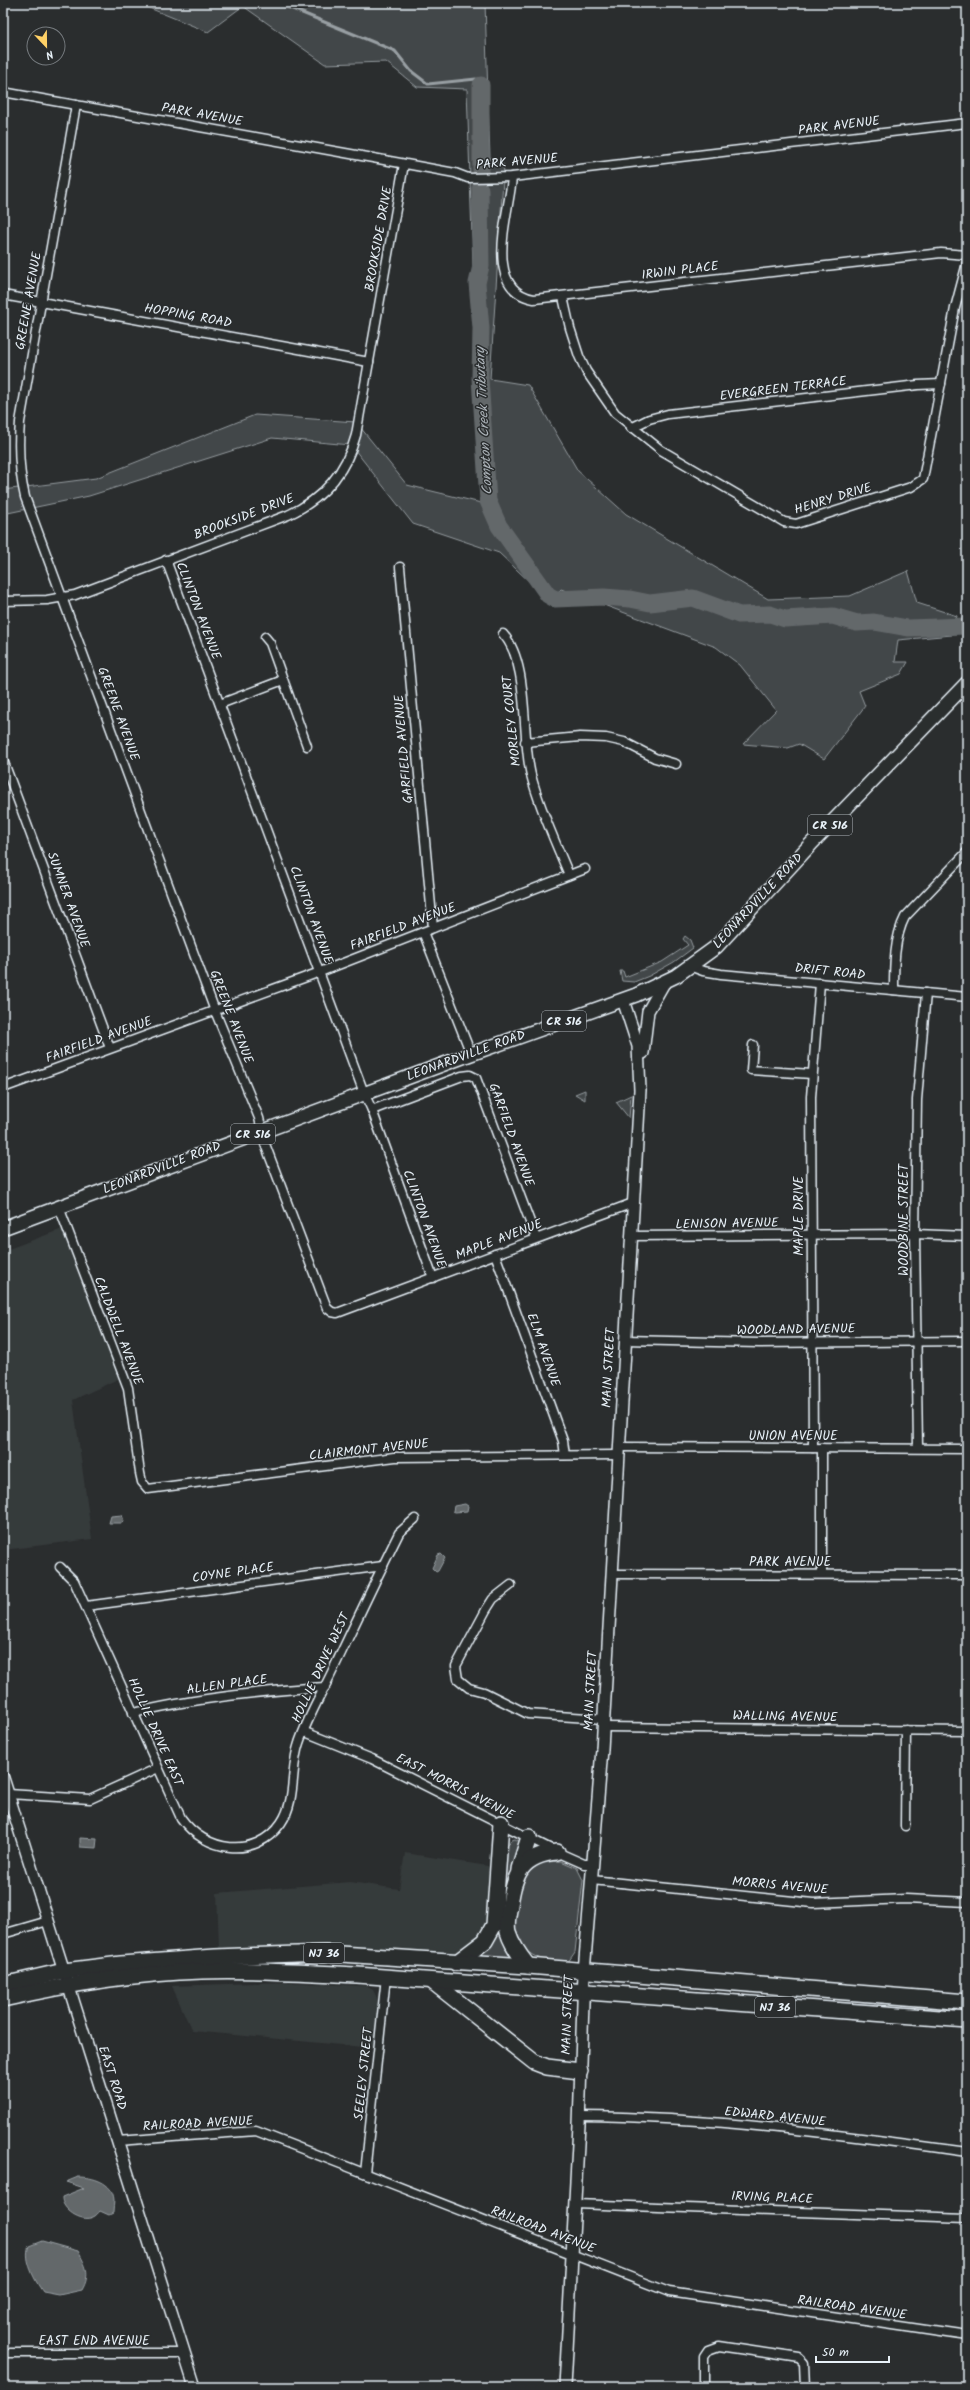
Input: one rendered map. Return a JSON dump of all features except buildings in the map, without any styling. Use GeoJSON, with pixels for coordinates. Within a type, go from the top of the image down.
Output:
{"type":"FeatureCollection","features":[{"type":"Feature","properties":{"kind":"highway"},"geometry":{"type":"LineString","coordinates":[[456,1962],[485,1941],[494,1925],[501,1823]]}},
{"type":"Feature","properties":{"kind":"highway"},"geometry":{"type":"LineString","coordinates":[[528,1966],[511,1942],[508,1930],[511,1896],[529,1837]]}},
{"type":"Feature","properties":{"kind":"highway"},"geometry":{"type":"LineString","coordinates":[[518,1870],[530,1859],[542,1853],[556,1852]]}},
{"type":"Feature","properties":{"kind":"highway","name":"NJ 36"},"geometry":{"type":"LineString","coordinates":[[3,1999],[66,1978],[169,1960],[296,1953],[528,1966],[584,1972],[967,2002]]}},
{"type":"Feature","properties":{"kind":"highway","name":"NJ 36"},"geometry":{"type":"LineString","coordinates":[[3,1984],[66,1978],[202,1971],[280,1972],[386,1977],[432,1982],[967,2020]]}},
{"type":"Feature","properties":{"kind":"highway"},"geometry":{"type":"LineString","coordinates":[[432,1982],[534,2062],[547,2067],[580,2071]]}},
{"type":"Feature","properties":{"kind":"main road","name":"LEONARDVILLE ROAD"},"geometry":{"type":"LineString","coordinates":[[3,1228],[364,1093],[623,1000],[664,983],[692,966],[716,947],[811,844],[967,683]]}},
{"type":"Feature","properties":{"kind":"street","name":"PARK AVENUE"},"geometry":{"type":"LineString","coordinates":[[3,92],[404,164],[468,178],[512,176],[967,123]]}},
{"type":"Feature","properties":{"kind":"street","name":"GREENE AVENUE"},"geometry":{"type":"LineString","coordinates":[[76,105],[20,422],[19,460],[25,497],[215,1010],[262,1131],[265,1144],[329,1311]]}},
{"type":"Feature","properties":{"kind":"street","name":"BROOKSIDE DRIVE"},"geometry":{"type":"LineString","coordinates":[[3,601],[75,595],[288,515],[306,505],[322,493],[342,469],[352,448],[369,362],[404,164]]}},
{"type":"Feature","properties":{"kind":"street","name":"IRWIN PLACE"},"geometry":{"type":"LineString","coordinates":[[512,176],[511,193],[502,237],[507,278],[515,291],[526,298],[563,297],[941,253],[967,255]]}},
{"type":"Feature","properties":{"kind":"street","name":"HENRY DRIVE"},"geometry":{"type":"LineString","coordinates":[[563,297],[570,328],[586,371],[615,413],[632,428],[662,450],[777,518],[790,524],[796,524],[919,484],[926,473],[955,308],[967,263]]}},
{"type":"Feature","properties":{"kind":"street","name":"HOPPING ROAD"},"geometry":{"type":"LineString","coordinates":[[3,295],[369,362]]}},
{"type":"Feature","properties":{"kind":"street","name":"EVERGREEN TERRACE"},"geometry":{"type":"LineString","coordinates":[[632,428],[649,419],[668,414],[918,385],[941,384]]}},
{"type":"Feature","properties":{"kind":"street","name":"CLINTON AVENUE"},"geometry":{"type":"LineString","coordinates":[[166,560],[364,1093],[372,1110],[433,1278]]}},
{"type":"Feature","properties":{"kind":"street","name":"GARFIELD AVENUE"},"geometry":{"type":"LineString","coordinates":[[400,567],[432,928]]}},
{"type":"Feature","properties":{"kind":"street","name":"MORLEY COURT"},"geometry":{"type":"LineString","coordinates":[[503,634],[515,654],[519,667],[525,742],[532,778],[568,875]]}},
{"type":"Feature","properties":{"kind":"street"},"geometry":{"type":"LineString","coordinates":[[265,637],[283,680],[306,746]]}},
{"type":"Feature","properties":{"kind":"street"},"geometry":{"type":"LineString","coordinates":[[220,704],[283,680]]}},
{"type":"Feature","properties":{"kind":"street"},"geometry":{"type":"LineString","coordinates":[[525,742],[585,736],[606,738],[624,742],[655,758],[676,764]]}},
{"type":"Feature","properties":{"kind":"street","name":"SUMNER AVENUE"},"geometry":{"type":"LineString","coordinates":[[3,760],[110,1048]]}},
{"type":"Feature","properties":{"kind":"street"},"geometry":{"type":"LineString","coordinates":[[894,990],[898,940],[905,917],[967,852]]}},
{"type":"Feature","properties":{"kind":"street","name":"FAIRFIELD AVENUE"},"geometry":{"type":"LineString","coordinates":[[3,1088],[320,972],[585,869]]}},
{"type":"Feature","properties":{"kind":"street"},"geometry":{"type":"LineString","coordinates":[[423,932],[471,1054]]}},
{"type":"Feature","properties":{"kind":"street","name":"DRIFT ROAD"},"geometry":{"type":"LineString","coordinates":[[692,966],[714,973],[967,997]]}},
{"type":"Feature","properties":{"kind":"street"},"geometry":{"type":"LineString","coordinates":[[641,1073],[648,1011],[664,983]]}},
{"type":"Feature","properties":{"kind":"street","name":"MAPLE DRIVE"},"geometry":{"type":"LineString","coordinates":[[813,1448],[811,1342],[812,1074],[820,983]]}},
{"type":"Feature","properties":{"kind":"street","name":"WOODBINE STREET"},"geometry":{"type":"LineString","coordinates":[[918,1448],[915,1234],[917,1100],[926,993]]}},
{"type":"Feature","properties":{"kind":"street","name":"MAIN STREET"},"geometry":{"type":"LineString","coordinates":[[565,2387],[575,2204],[584,1972],[594,1864],[603,1723],[641,1073],[637,1040],[623,1000]]}},
{"type":"Feature","properties":{"kind":"street"},"geometry":{"type":"LineString","coordinates":[[753,1045],[751,1070],[812,1074]]}},
{"type":"Feature","properties":{"kind":"street","name":"GARFIELD AVENUE"},"geometry":{"type":"LineString","coordinates":[[372,1110],[462,1076],[470,1075],[476,1078],[536,1238]]}},
{"type":"Feature","properties":{"kind":"street","name":"MAPLE AVENUE"},"geometry":{"type":"LineString","coordinates":[[329,1311],[337,1313],[633,1203]]}},
{"type":"Feature","properties":{"kind":"street","name":"CALDWELL AVENUE"},"geometry":{"type":"LineString","coordinates":[[59,1207],[128,1388],[140,1473],[142,1482],[148,1489]]}},
{"type":"Feature","properties":{"kind":"street","name":"LENISON AVENUE"},"geometry":{"type":"LineString","coordinates":[[631,1236],[915,1234],[967,1236]]}},
{"type":"Feature","properties":{"kind":"street","name":"ELM AVENUE"},"geometry":{"type":"LineString","coordinates":[[495,1254],[563,1441],[565,1455]]}},
{"type":"Feature","properties":{"kind":"street","name":"WOODLAND AVENUE"},"geometry":{"type":"LineString","coordinates":[[625,1340],[811,1342],[916,1340],[967,1341]]}},
{"type":"Feature","properties":{"kind":"street","name":"UNION AVENUE"},"geometry":{"type":"LineString","coordinates":[[618,1451],[813,1448],[967,1449]]}},
{"type":"Feature","properties":{"kind":"street"},"geometry":{"type":"LineString","coordinates":[[822,1448],[822,1574]]}},
{"type":"Feature","properties":{"kind":"street","name":"CLAIRMONT AVENUE"},"geometry":{"type":"LineString","coordinates":[[148,1489],[395,1457],[565,1455],[618,1451]]}},
{"type":"Feature","properties":{"kind":"street","name":"HOLLIE DRIVE WEST"},"geometry":{"type":"LineString","coordinates":[[268,1835],[281,1823],[287,1810],[299,1744],[325,1687],[399,1533],[415,1519]]}},
{"type":"Feature","properties":{"kind":"street","name":"COYNE PLACE"},"geometry":{"type":"LineString","coordinates":[[86,1606],[383,1566]]}},
{"type":"Feature","properties":{"kind":"street","name":"HOLLIE DRIVE EAST"},"geometry":{"type":"LineString","coordinates":[[60,1567],[74,1581],[181,1818],[201,1839],[215,1845],[231,1848],[256,1842],[268,1835]]}},
{"type":"Feature","properties":{"kind":"street","name":"PARK AVENUE"},"geometry":{"type":"LineString","coordinates":[[612,1574],[967,1575]]}},
{"type":"Feature","properties":{"kind":"street","name":"WALLING AVENUE"},"geometry":{"type":"LineString","coordinates":[[511,1585],[493,1599],[456,1666],[458,1679],[469,1688],[484,1692],[528,1714],[603,1723],[967,1731]]}},
{"type":"Feature","properties":{"kind":"street","name":"ALLEN PLACE"},"geometry":{"type":"LineString","coordinates":[[133,1713],[158,1707],[282,1690],[325,1687]]}},
{"type":"Feature","properties":{"kind":"street"},"geometry":{"type":"LineString","coordinates":[[906,1730],[906,1826]]}},
{"type":"Feature","properties":{"kind":"street","name":"EAST MORRIS AVENUE"},"geometry":{"type":"LineString","coordinates":[[305,1732],[372,1759],[529,1837],[556,1852],[584,1864],[594,1864]]}},
{"type":"Feature","properties":{"kind":"street"},"geometry":{"type":"LineString","coordinates":[[8,1794],[90,1799],[158,1768]]}},
{"type":"Feature","properties":{"kind":"street","name":"EAST ROAD"},"geometry":{"type":"LineString","coordinates":[[3,1778],[195,2387]]}},
{"type":"Feature","properties":{"kind":"street","name":"MORRIS AVENUE"},"geometry":{"type":"LineString","coordinates":[[592,1880],[812,1903],[906,1899],[967,1902]]}},
{"type":"Feature","properties":{"kind":"street"},"geometry":{"type":"LineString","coordinates":[[3,1934],[48,1921]]}},
{"type":"Feature","properties":{"kind":"street","name":"SEELEY STREET"},"geometry":{"type":"LineString","coordinates":[[365,2173],[386,1977]]}},
{"type":"Feature","properties":{"kind":"street","name":"EDWARD AVENUE"},"geometry":{"type":"LineString","coordinates":[[579,2116],[665,2118],[866,2138],[967,2152]]}},
{"type":"Feature","properties":{"kind":"street","name":"RAILROAD AVENUE"},"geometry":{"type":"LineString","coordinates":[[118,2141],[256,2131],[669,2292],[967,2336]]}},
{"type":"Feature","properties":{"kind":"street","name":"IRVING PLACE"},"geometry":{"type":"LineString","coordinates":[[575,2204],[967,2218]]}},
{"type":"Feature","properties":{"kind":"street"},"geometry":{"type":"LineString","coordinates":[[704,2387],[704,2356],[708,2350],[719,2346],[799,2358],[804,2363],[805,2387]]}},
{"type":"Feature","properties":{"kind":"street","name":"EAST END AVENUE"},"geometry":{"type":"LineString","coordinates":[[3,2353],[184,2352]]}},
{"type":"Feature","properties":{"kind":"shaded area"},"geometry":{"type":"Polygon","coordinates":[[[137,3],[485,3],[490,158],[504,165],[490,379],[528,385],[578,471],[626,514],[768,599],[850,596],[908,571],[917,603],[957,616],[952,635],[898,640],[895,662],[908,662],[901,674],[859,691],[865,706],[824,759],[799,744],[788,748],[743,744],[776,710],[740,665],[716,647],[561,589],[550,601],[499,553],[413,524],[351,445],[272,438],[89,496],[3,514],[3,490],[96,478],[255,415],[356,422],[407,485],[481,503],[467,89],[417,87],[386,62],[325,64],[243,6],[208,32],[137,3]]]}},
{"type":"Feature","properties":{"kind":"shaded area"},"geometry":{"type":"Polygon","coordinates":[[[685,936],[690,940],[693,948],[674,962],[649,976],[634,982],[622,981],[620,971],[623,971],[625,977],[662,962],[688,945],[683,939],[685,936]]]}},
{"type":"Feature","properties":{"kind":"shaded area"},"geometry":{"type":"Polygon","coordinates":[[[585,1090],[585,1100],[575,1094],[585,1090]]]}},
{"type":"Feature","properties":{"kind":"shaded area"},"geometry":{"type":"Polygon","coordinates":[[[631,1095],[629,1118],[616,1102],[631,1095]]]}},
{"type":"Feature","properties":{"kind":"shaded area"},"geometry":{"type":"Polygon","coordinates":[[[65,1228],[120,1378],[73,1400],[92,1539],[3,1550],[3,1251],[65,1228]]]}},
{"type":"Feature","properties":{"kind":"shaded area"},"geometry":{"type":"Polygon","coordinates":[[[465,1504],[468,1506],[467,1511],[453,1511],[454,1506],[465,1504]]]}},
{"type":"Feature","properties":{"kind":"shaded area"},"geometry":{"type":"Polygon","coordinates":[[[122,1515],[124,1521],[122,1523],[109,1523],[111,1516],[122,1515]]]}},
{"type":"Feature","properties":{"kind":"shaded area"},"geometry":{"type":"Polygon","coordinates":[[[441,1554],[445,1558],[436,1572],[432,1568],[438,1555],[441,1554]]]}},
{"type":"Feature","properties":{"kind":"shaded area"},"geometry":{"type":"Polygon","coordinates":[[[80,1838],[97,1839],[96,1848],[80,1847],[80,1838]]]}},
{"type":"Feature","properties":{"kind":"shaded area"},"geometry":{"type":"Polygon","coordinates":[[[515,1839],[521,1842],[503,1905],[506,1848],[511,1840],[515,1839]]]}},
{"type":"Feature","properties":{"kind":"shaded area"},"geometry":{"type":"Polygon","coordinates":[[[405,1853],[494,1867],[493,1909],[483,1939],[456,1954],[330,1946],[219,1948],[217,1893],[350,1882],[399,1889],[405,1853]]]}},
{"type":"Feature","properties":{"kind":"shaded area"},"geometry":{"type":"Polygon","coordinates":[[[561,1861],[577,1868],[583,1880],[575,1952],[568,1962],[549,1961],[532,1955],[519,1943],[512,1925],[518,1892],[523,1879],[531,1867],[545,1862],[561,1861]]]}},
{"type":"Feature","properties":{"kind":"shaded area"},"geometry":{"type":"Polygon","coordinates":[[[500,1926],[513,1957],[475,1957],[491,1945],[500,1926]]]}},
{"type":"Feature","properties":{"kind":"shaded area"},"geometry":{"type":"Polygon","coordinates":[[[285,1982],[366,1986],[373,1990],[378,2000],[373,2048],[192,2031],[172,1986],[285,1982]]]}},
{"type":"Feature","properties":{"kind":"shaded area"},"geometry":{"type":"Polygon","coordinates":[[[78,2177],[89,2178],[101,2182],[110,2189],[114,2200],[113,2213],[109,2215],[100,2211],[93,2217],[83,2218],[68,2210],[62,2197],[84,2188],[66,2182],[78,2177]]]}},
{"type":"Feature","properties":{"kind":"shaded area"},"geometry":{"type":"Polygon","coordinates":[[[42,2241],[78,2251],[87,2275],[82,2290],[59,2295],[43,2292],[33,2276],[28,2257],[29,2246],[42,2241]]]}},
{"type":"Feature","properties":{"kind":"waterway","name":"Compton Creek Tributary"},"geometry":{"type":"LineString","coordinates":[[278,3],[395,51],[411,71],[428,84],[476,79],[481,85]]}},
{"type":"Feature","properties":{"kind":"waterway","name":"Compton Creek Tributary"},"geometry":{"type":"LineString","coordinates":[[481,85],[481,170]]}},
{"type":"Feature","properties":{"kind":"waterway","name":"Compton Creek Tributary"},"geometry":{"type":"LineString","coordinates":[[480,189],[481,266],[477,283],[481,328],[480,378],[488,501],[499,526],[548,595],[555,599],[604,597],[630,599],[650,603],[693,598],[739,615],[770,614],[785,619],[833,616],[857,623],[874,622],[908,628],[967,626]]}}]}
